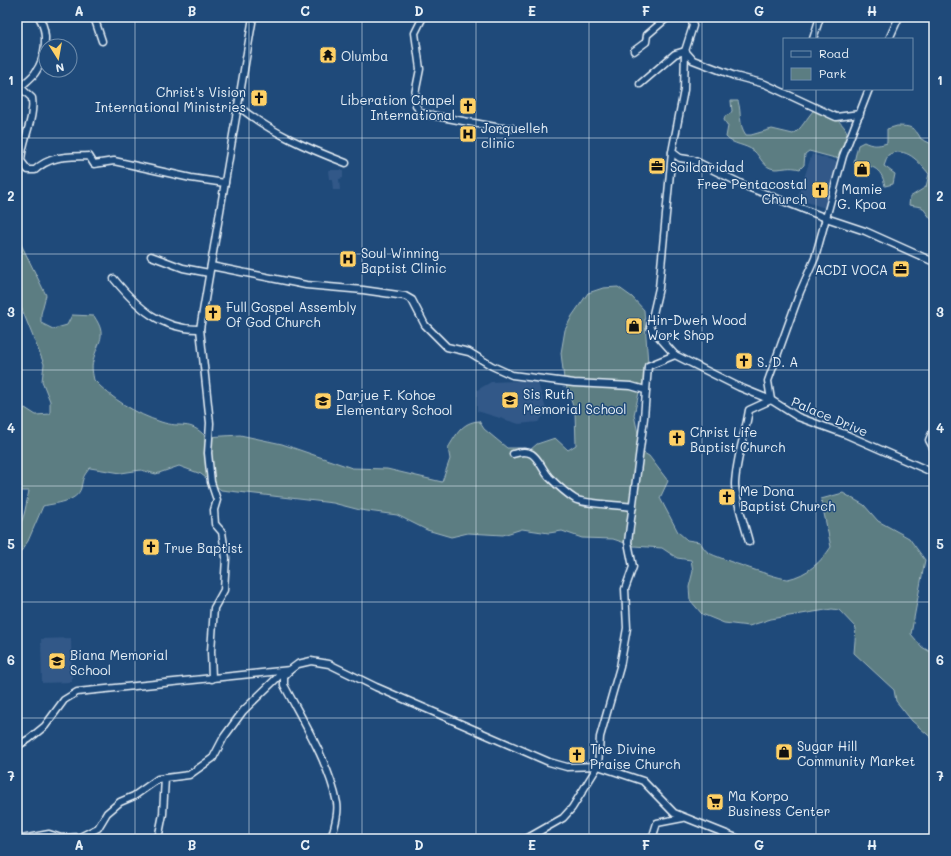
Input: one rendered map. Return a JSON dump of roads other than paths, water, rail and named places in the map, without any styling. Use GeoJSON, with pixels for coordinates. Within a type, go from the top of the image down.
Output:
{"type":"FeatureCollection","features":[{"type":"Feature","properties":{"kind":"street"},"geometry":{"type":"LineString","coordinates":[[39,17],[43,24],[45,34],[42,63],[34,74],[18,89],[32,98],[33,107],[19,148],[21,161],[28,170],[35,170],[44,161],[64,156],[89,156],[94,164],[114,161],[191,178],[225,183]]}},
{"type":"Feature","properties":{"kind":"street"},"geometry":{"type":"LineString","coordinates":[[94,17],[102,41]]}},
{"type":"Feature","properties":{"kind":"street"},"geometry":{"type":"LineString","coordinates":[[212,679],[211,651],[214,608],[224,590],[226,558],[222,532],[215,524],[214,510],[217,500],[211,482],[208,453],[210,422],[200,329],[239,107],[253,17]]}},
{"type":"Feature","properties":{"kind":"street"},"geometry":{"type":"LineString","coordinates":[[423,17],[415,33],[420,69],[415,94],[416,104],[420,113],[501,128],[512,128]]}},
{"type":"Feature","properties":{"kind":"street"},"geometry":{"type":"LineString","coordinates":[[634,52],[646,42],[647,35],[668,17]]}},
{"type":"Feature","properties":{"kind":"street"},"geometry":{"type":"LineString","coordinates":[[526,839],[563,818],[572,808],[598,766],[600,737],[620,667],[627,628],[626,589],[633,567],[628,542],[644,418],[648,366],[675,355],[650,328],[659,288],[672,152],[684,90],[685,51],[693,26],[691,17]]}},
{"type":"Feature","properties":{"kind":"street"},"geometry":{"type":"LineString","coordinates":[[813,38],[820,17]]}},
{"type":"Feature","properties":{"kind":"street"},"geometry":{"type":"LineString","coordinates":[[889,38],[894,17]]}},
{"type":"Feature","properties":{"kind":"street"},"geometry":{"type":"LineString","coordinates":[[889,38],[898,17]]}},
{"type":"Feature","properties":{"kind":"street"},"geometry":{"type":"LineString","coordinates":[[640,84],[675,54],[685,51]]}},
{"type":"Feature","properties":{"kind":"street"},"geometry":{"type":"LineString","coordinates":[[685,51],[693,60],[735,76],[765,84],[836,117],[860,114],[852,132]]}},
{"type":"Feature","properties":{"kind":"street"},"geometry":{"type":"LineString","coordinates":[[749,542],[735,485],[738,458],[746,432],[749,410],[771,400],[768,381],[800,292],[815,258],[838,173],[852,132],[870,90]]}},
{"type":"Feature","properties":{"kind":"street"},"geometry":{"type":"LineString","coordinates":[[239,107],[257,122],[306,148],[346,163]]}},
{"type":"Feature","properties":{"kind":"street"},"geometry":{"type":"LineString","coordinates":[[672,152],[680,158],[693,160],[748,187],[826,218],[866,231],[934,262]]}},
{"type":"Feature","properties":{"kind":"street"},"geometry":{"type":"LineString","coordinates":[[151,256],[183,268],[209,273]]}},
{"type":"Feature","properties":{"kind":"street"},"geometry":{"type":"LineString","coordinates":[[211,266],[306,285],[363,290],[405,296],[412,300],[425,325],[447,347],[469,352],[492,366],[512,375],[574,383],[630,386],[645,390]]}},
{"type":"Feature","properties":{"kind":"street"},"geometry":{"type":"LineString","coordinates":[[114,279],[126,294],[143,310],[167,325],[186,329],[200,329]]}},
{"type":"Feature","properties":{"kind":"street","name":"Palace Drive"},"geometry":{"type":"LineString","coordinates":[[675,355],[739,387],[771,400],[798,417],[845,434],[934,474]]}},
{"type":"Feature","properties":{"kind":"street"},"geometry":{"type":"LineString","coordinates":[[934,429],[930,440],[934,449]]}},
{"type":"Feature","properties":{"kind":"street"},"geometry":{"type":"LineString","coordinates":[[513,454],[522,451],[530,453],[539,459],[550,477],[576,500],[633,507]]}},
{"type":"Feature","properties":{"kind":"street"},"geometry":{"type":"LineString","coordinates":[[22,839],[49,834],[61,838],[80,837],[98,828],[107,813],[120,802],[134,796],[158,779],[189,775],[213,758],[224,737],[243,712],[280,675],[284,676],[298,664],[310,661],[329,664],[376,687],[549,762],[567,766],[598,766],[643,781],[674,814],[739,839]]}},
{"type":"Feature","properties":{"kind":"street"},"geometry":{"type":"LineString","coordinates":[[17,746],[29,739],[45,726],[64,700],[77,692],[290,670]]}},
{"type":"Feature","properties":{"kind":"street"},"geometry":{"type":"LineString","coordinates":[[284,676],[284,685],[321,756],[337,804],[335,823],[331,839]]}},
{"type":"Feature","properties":{"kind":"street"},"geometry":{"type":"LineString","coordinates":[[158,839],[163,814],[165,778]]}},
{"type":"Feature","properties":{"kind":"street"},"geometry":{"type":"LineString","coordinates":[[652,839],[657,823],[683,818]]}},
{"type":"Feature","properties":{"kind":"place","name":"Olumba"},"geometry":{"type":"Point","coordinates":[328,55]}},
{"type":"Feature","properties":{"kind":"place","name":"Christ's Vision International Ministries"},"geometry":{"type":"Point","coordinates":[259,98]}},
{"type":"Feature","properties":{"kind":"place","name":"Liberation Chapel International"},"geometry":{"type":"Point","coordinates":[468,106]}},
{"type":"Feature","properties":{"kind":"place","name":"Jorquelleh clinic"},"geometry":{"type":"Point","coordinates":[468,134]}},
{"type":"Feature","properties":{"kind":"place","name":"Soildaridad"},"geometry":{"type":"Point","coordinates":[657,166]}},
{"type":"Feature","properties":{"kind":"place","name":"Mamie G. Kpoa"},"geometry":{"type":"Point","coordinates":[862,169]}},
{"type":"Feature","properties":{"kind":"place","name":"Free Pentacostal Church"},"geometry":{"type":"Point","coordinates":[820,190]}},
{"type":"Feature","properties":{"kind":"place","name":"Soul Winning Baptist Clinic"},"geometry":{"type":"Point","coordinates":[348,259]}},
{"type":"Feature","properties":{"kind":"place","name":"ACDI VOCA"},"geometry":{"type":"Point","coordinates":[901,269]}},
{"type":"Feature","properties":{"kind":"place","name":"Full Gospel Assembly Of God Church"},"geometry":{"type":"Point","coordinates":[213,313]}},
{"type":"Feature","properties":{"kind":"place","name":"Hin-Dweh Wood Work Shop"},"geometry":{"type":"Point","coordinates":[634,326]}},
{"type":"Feature","properties":{"kind":"place","name":"S. D. A"},"geometry":{"type":"Point","coordinates":[744,361]}},
{"type":"Feature","properties":{"kind":"place","name":"Sis Ruth Memorial School"},"geometry":{"type":"Point","coordinates":[510,400]}},
{"type":"Feature","properties":{"kind":"place","name":"Darjue F. Kohoe Elementary School"},"geometry":{"type":"Point","coordinates":[323,401]}},
{"type":"Feature","properties":{"kind":"place","name":"Christ Life Baptist Church"},"geometry":{"type":"Point","coordinates":[677,438]}},
{"type":"Feature","properties":{"kind":"place","name":"Me Dona Baptist Church"},"geometry":{"type":"Point","coordinates":[727,497]}},
{"type":"Feature","properties":{"kind":"place","name":"True Baptist"},"geometry":{"type":"Point","coordinates":[151,547]}},
{"type":"Feature","properties":{"kind":"place","name":"Biana Memorial School"},"geometry":{"type":"Point","coordinates":[57,661]}},
{"type":"Feature","properties":{"kind":"place","name":"Sugar Hill Community Market"},"geometry":{"type":"Point","coordinates":[784,752]}},
{"type":"Feature","properties":{"kind":"place","name":"The Divine Praise Church"},"geometry":{"type":"Point","coordinates":[577,755]}},
{"type":"Feature","properties":{"kind":"place","name":"Ma Korpo Business Center"},"geometry":{"type":"Point","coordinates":[715,802]}}]}
